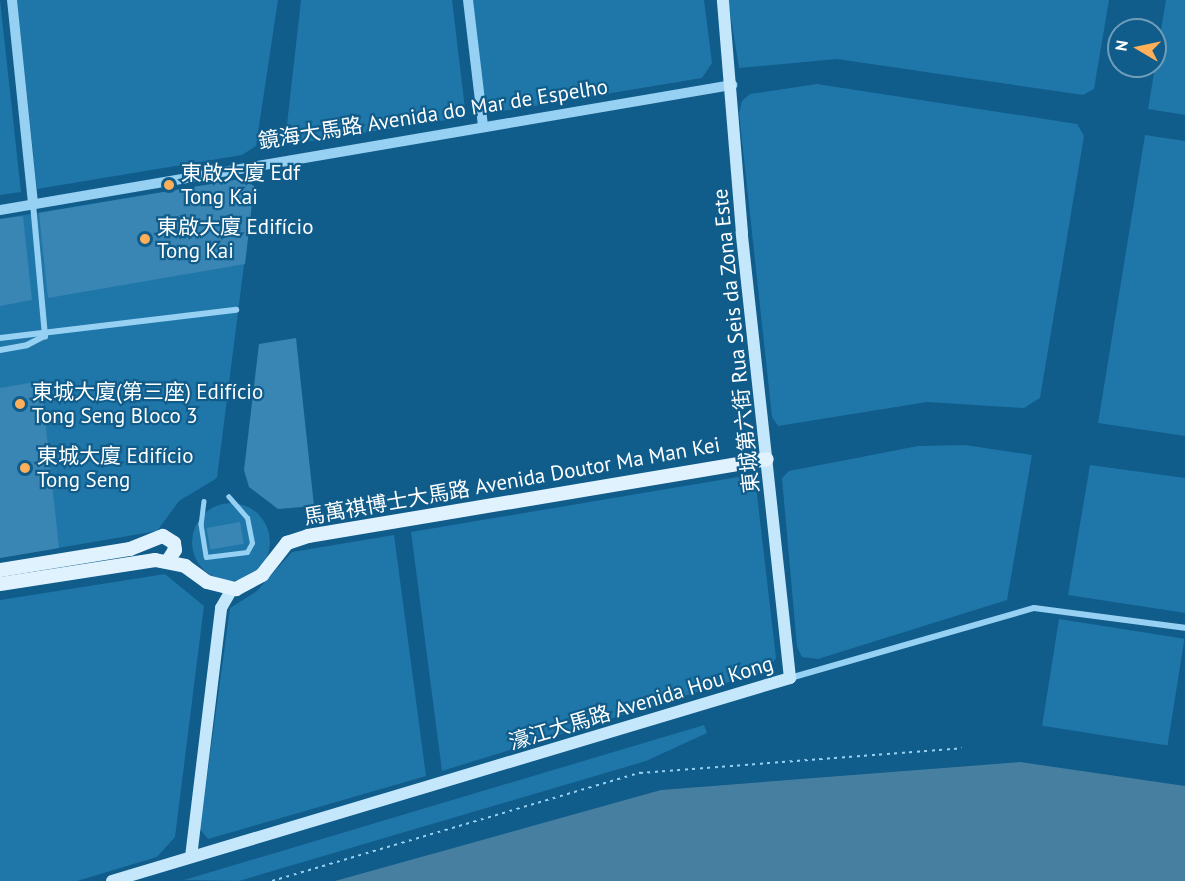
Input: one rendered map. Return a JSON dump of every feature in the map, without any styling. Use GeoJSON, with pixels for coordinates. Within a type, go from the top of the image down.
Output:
{"type":"FeatureCollection","features":[{"type":"Feature","properties":{"kind":"main road","name":"東城第六街 Rua Seis da Zona Este"},"geometry":{"type":"LineString","coordinates":[[723,0],[732,85],[742,233],[790,678]]}},
{"type":"Feature","properties":{"kind":"main road","name":"馬萬祺博士大馬路 Avenida Doutor Ma Man Kei"},"geometry":{"type":"LineString","coordinates":[[232,589],[254,581],[287,543],[308,536],[767,459]]}},
{"type":"Feature","properties":{"kind":"main road"},"geometry":{"type":"LineString","coordinates":[[0,570],[130,549],[163,536],[176,550],[166,562]]}},
{"type":"Feature","properties":{"kind":"main road"},"geometry":{"type":"LineString","coordinates":[[0,584],[134,561],[166,562],[195,570],[207,582],[232,589],[221,608],[191,857]]}},
{"type":"Feature","properties":{"kind":"main road","name":"濠江大馬路 Avenida Hou Kong"},"geometry":{"type":"LineString","coordinates":[[112,881],[790,678]]}},
{"type":"Feature","properties":{"kind":"street"},"geometry":{"type":"LineString","coordinates":[[12,0],[45,336]]}},
{"type":"Feature","properties":{"kind":"street"},"geometry":{"type":"LineString","coordinates":[[468,0],[483,125]]}},
{"type":"Feature","properties":{"kind":"street","name":"鏡海大馬路 Avenida do Mar de Espelho"},"geometry":{"type":"LineString","coordinates":[[0,210],[483,125],[732,85]]}},
{"type":"Feature","properties":{"kind":"street"},"geometry":{"type":"LineString","coordinates":[[0,338],[45,336],[236,310]]}},
{"type":"Feature","properties":{"kind":"street"},"geometry":{"type":"LineString","coordinates":[[0,350],[27,345],[45,336]]}},
{"type":"Feature","properties":{"kind":"street","name":"濠江大馬路 Avenida Hou Kong"},"geometry":{"type":"LineString","coordinates":[[790,678],[1034,608],[1185,628]]}},
{"type":"Feature","properties":{"kind":"lane"},"geometry":{"type":"LineString","coordinates":[[204,501],[201,524],[206,557],[247,552],[252,543],[247,518],[229,497]]}},
{"type":"Feature","properties":{"kind":"path"},"geometry":{"type":"LineString","coordinates":[[273,881],[640,773],[962,748]]}},
{"type":"Feature","properties":{"kind":"shaded area"},"geometry":{"type":"Polygon","coordinates":[[[0,0],[21,192],[0,195],[0,0]]]}},
{"type":"Feature","properties":{"kind":"shaded area"},"geometry":{"type":"Polygon","coordinates":[[[17,0],[278,0],[256,146],[242,155],[37,189],[17,0]]]}},
{"type":"Feature","properties":{"kind":"shaded area"},"geometry":{"type":"Polygon","coordinates":[[[301,0],[452,0],[466,117],[292,144],[286,133],[301,0]]]}},
{"type":"Feature","properties":{"kind":"shaded area"},"geometry":{"type":"Polygon","coordinates":[[[471,0],[704,0],[712,63],[702,78],[485,114],[471,0]]]}},
{"type":"Feature","properties":{"kind":"shaded area"},"geometry":{"type":"Polygon","coordinates":[[[728,0],[1109,0],[1094,89],[1083,95],[837,59],[739,68],[728,0]]]}},
{"type":"Feature","properties":{"kind":"shaded area"},"geometry":{"type":"Polygon","coordinates":[[[1166,0],[1185,0],[1185,115],[1148,109],[1153,78],[1167,78],[1167,18],[1163,18],[1166,0]]]}},
{"type":"Feature","properties":{"kind":"shaded area"},"geometry":{"type":"Polygon","coordinates":[[[817,84],[1077,124],[1084,136],[1040,398],[1024,408],[927,402],[778,426],[772,417],[739,113],[742,101],[750,94],[817,84]]]}},
{"type":"Feature","properties":{"kind":"shaded area"},"geometry":{"type":"Polygon","coordinates":[[[1145,135],[1185,141],[1185,436],[1098,423],[1145,135]]]}},
{"type":"Feature","properties":{"kind":"shaded area"},"geometry":{"type":"Polygon","coordinates":[[[241,179],[254,186],[217,478],[179,501],[157,531],[0,558],[0,219],[241,179]]]}},
{"type":"Feature","properties":{"kind":"shaded area"},"geometry":{"type":"Polygon","coordinates":[[[965,445],[1032,455],[1007,600],[818,659],[802,657],[797,647],[782,478],[789,471],[918,446],[965,445]]]}},
{"type":"Feature","properties":{"kind":"shaded area"},"geometry":{"type":"Polygon","coordinates":[[[1090,465],[1185,478],[1185,613],[1068,595],[1090,465]]]}},
{"type":"Feature","properties":{"kind":"shaded area"},"geometry":{"type":"Polygon","coordinates":[[[738,477],[756,486],[776,658],[768,670],[442,771],[411,532],[738,477]]]}},
{"type":"Feature","properties":{"kind":"shaded area"},"geometry":{"type":"Polygon","coordinates":[[[223,503],[239,503],[253,509],[264,520],[270,534],[270,550],[264,564],[253,575],[239,581],[223,581],[209,575],[198,564],[192,550],[192,534],[198,520],[209,509],[223,503]]]}},
{"type":"Feature","properties":{"kind":"shaded area"},"geometry":{"type":"Polygon","coordinates":[[[394,535],[426,776],[208,839],[200,829],[230,608],[257,591],[292,552],[394,535]]]}},
{"type":"Feature","properties":{"kind":"shaded area"},"geometry":{"type":"Polygon","coordinates":[[[165,574],[204,606],[175,837],[157,857],[77,881],[0,881],[0,600],[165,574]]]}},
{"type":"Feature","properties":{"kind":"shaded area"},"geometry":{"type":"Polygon","coordinates":[[[1059,619],[1184,639],[1168,746],[1042,726],[1059,619]]]}},
{"type":"Feature","properties":{"kind":"shaded area"},"geometry":{"type":"Polygon","coordinates":[[[704,725],[707,733],[646,761],[239,881],[184,880],[704,725]]]}},
{"type":"Feature","properties":{"kind":"shaded area"},"geometry":{"type":"Polygon","coordinates":[[[1020,762],[1185,786],[1185,881],[335,881],[661,790],[1020,762]]]}},
{"type":"Feature","properties":{"kind":"building","name":"東啟大廈 Edifício Tong Kai"},"geometry":{"type":"Polygon","coordinates":[[[241,179],[254,186],[245,264],[48,298],[39,213],[241,179]]]}},
{"type":"Feature","properties":{"kind":"building"},"geometry":{"type":"Polygon","coordinates":[[[23,216],[32,300],[0,306],[0,219],[23,216]]]}},
{"type":"Feature","properties":{"kind":"building"},"geometry":{"type":"Polygon","coordinates":[[[296,338],[314,506],[278,509],[249,487],[244,470],[259,344],[296,338]]]}},
{"type":"Feature","properties":{"kind":"building","name":"東城大廈 Edifício Tong Seng"},"geometry":{"type":"Polygon","coordinates":[[[41,381],[59,548],[0,558],[0,388],[41,381]]]}},
{"type":"Feature","properties":{"kind":"building"},"geometry":{"type":"Polygon","coordinates":[[[240,522],[244,544],[210,550],[207,528],[240,522]]]}},
{"type":"Feature","properties":{"kind":"place","name":"東啟大廈 Edf Tong Kai"},"geometry":{"type":"Point","coordinates":[169,185]}},
{"type":"Feature","properties":{"kind":"place","name":"東啟大廈 Edifício Tong Kai"},"geometry":{"type":"Point","coordinates":[145,239]}},
{"type":"Feature","properties":{"kind":"place","name":"東城大廈(第三座) Edifício Tong Seng Bloco 3"},"geometry":{"type":"Point","coordinates":[20,404]}},
{"type":"Feature","properties":{"kind":"place","name":"東城大廈 Edifício Tong Seng"},"geometry":{"type":"Point","coordinates":[25,468]}}]}
